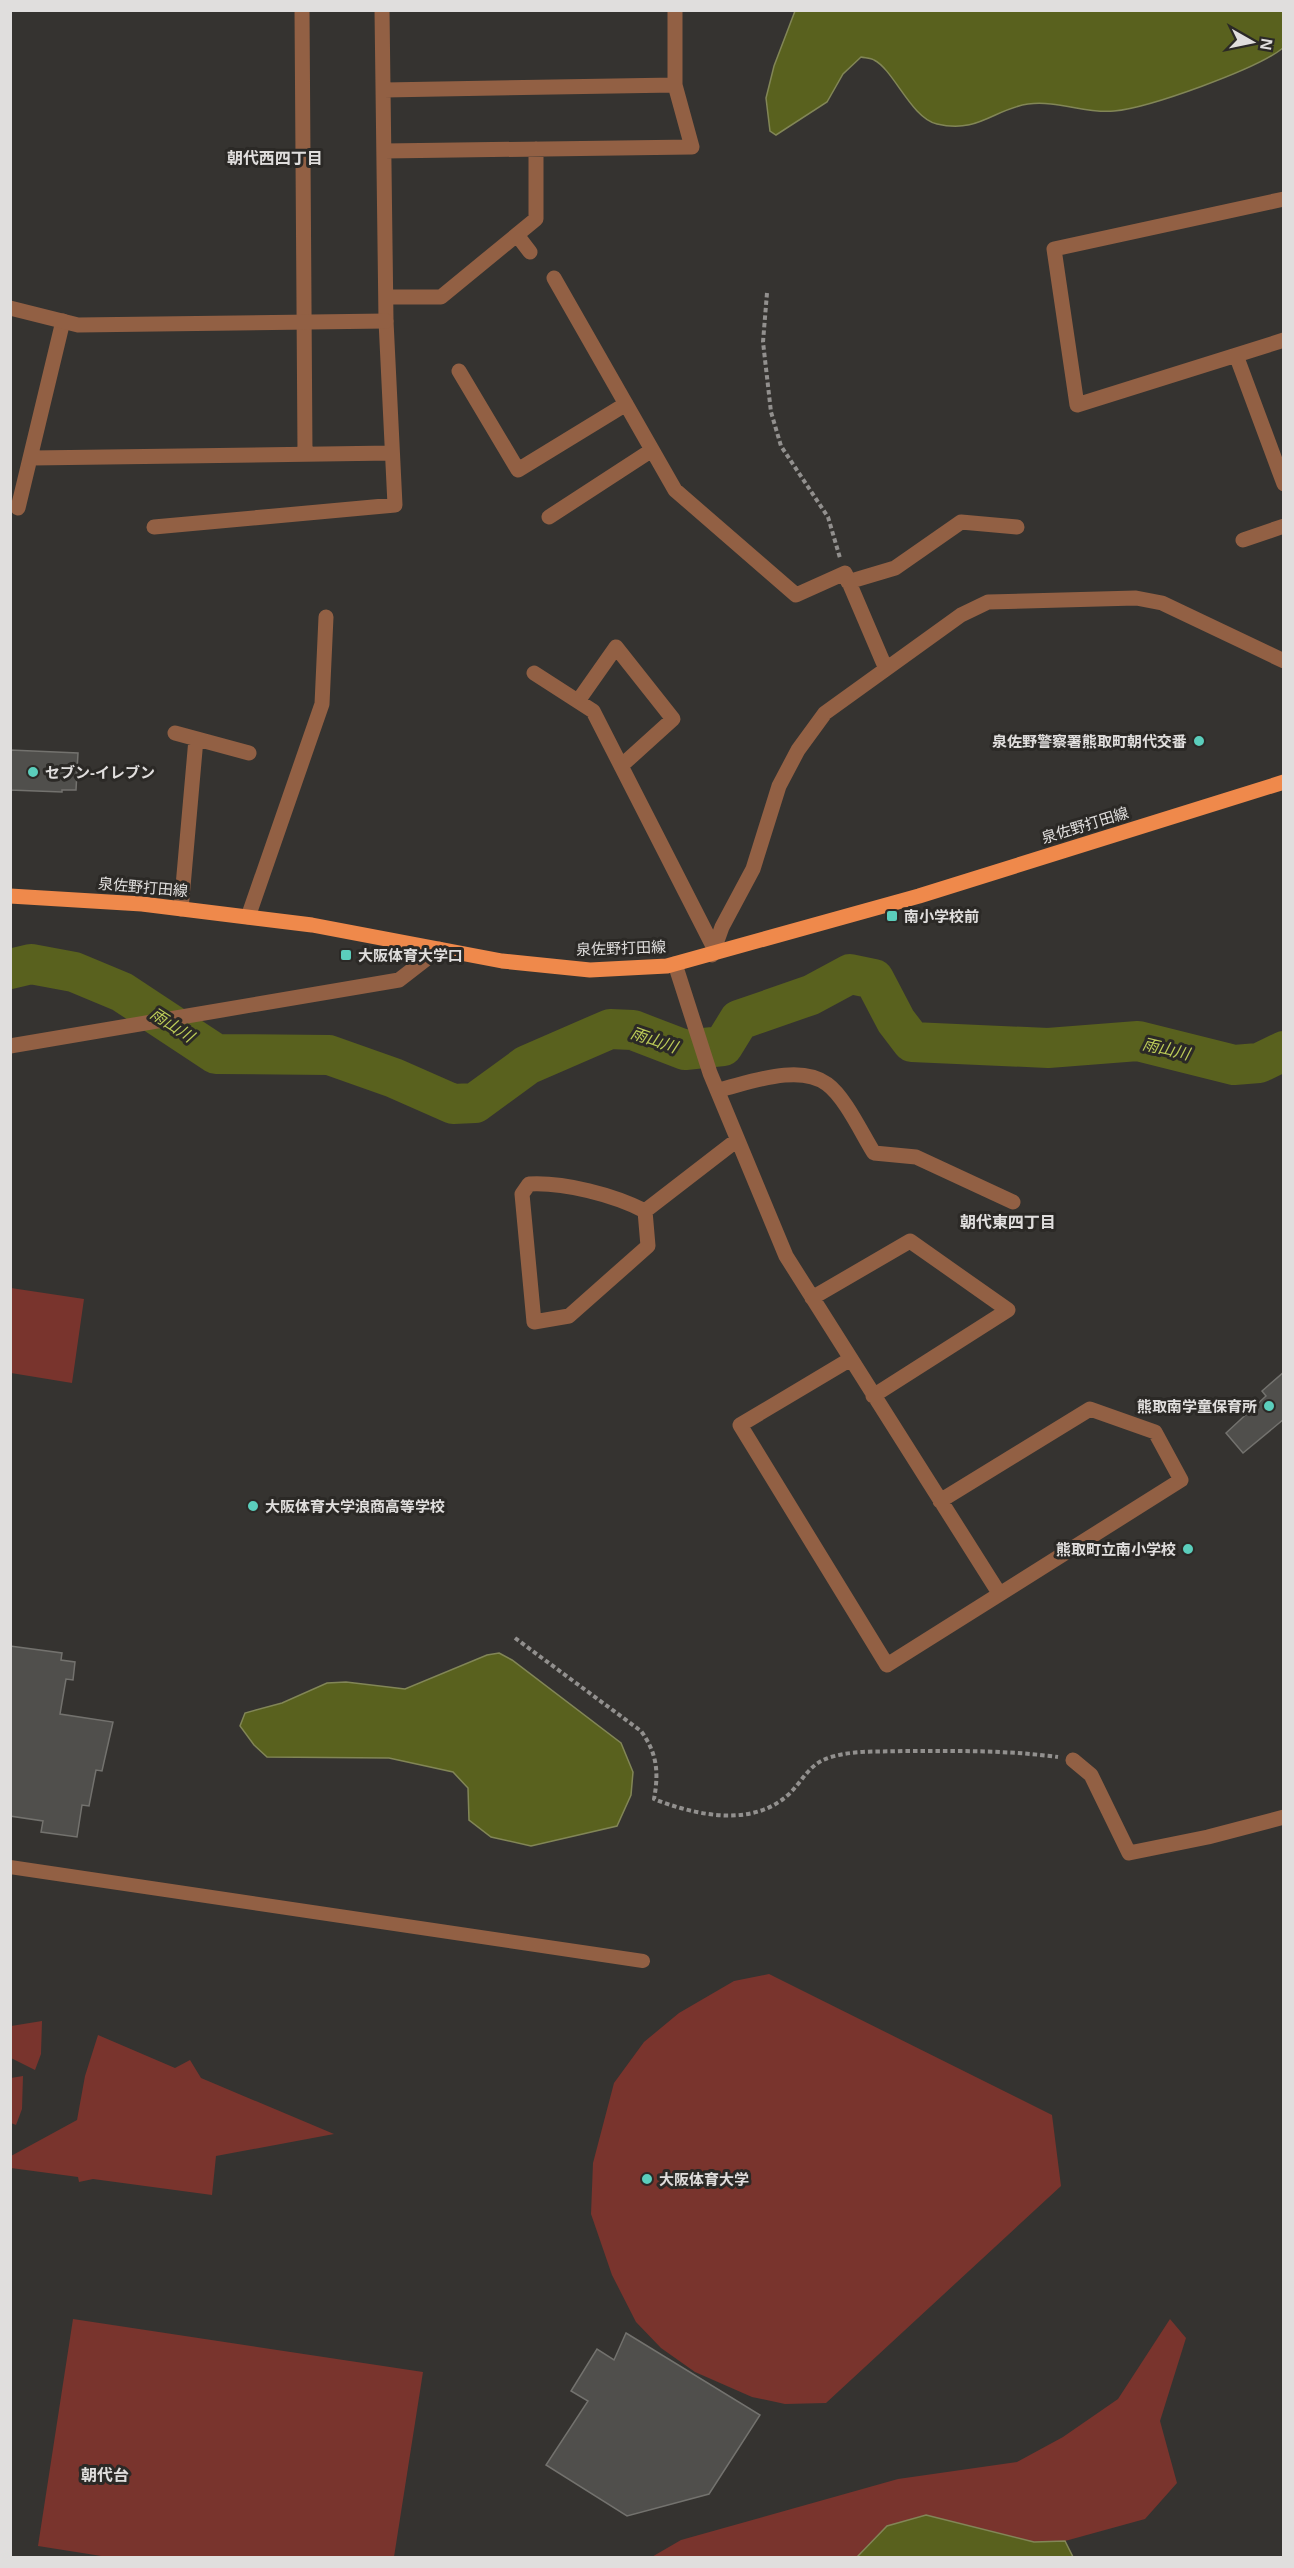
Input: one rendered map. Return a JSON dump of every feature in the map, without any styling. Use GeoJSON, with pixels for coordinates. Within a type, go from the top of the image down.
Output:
{"type":"FeatureCollection","features":[{"type":"Feature","properties":{"kind":"main road","name":"泉佐野打田線"},"geometry":{"type":"LineString","coordinates":[[10,897],[142,904],[312,925],[502,961],[590,970],[675,964],[919,896],[1284,782]]}},
{"type":"Feature","properties":{"kind":"street"},"geometry":{"type":"LineString","coordinates":[[302,10],[305,452]]}},
{"type":"Feature","properties":{"kind":"street"},"geometry":{"type":"LineString","coordinates":[[154,527],[395,506],[386,321],[382,10]]}},
{"type":"Feature","properties":{"kind":"street"},"geometry":{"type":"LineString","coordinates":[[384,151],[692,147],[675,85],[675,10]]}},
{"type":"Feature","properties":{"kind":"street"},"geometry":{"type":"LineString","coordinates":[[384,90],[675,85]]}},
{"type":"Feature","properties":{"kind":"street"},"geometry":{"type":"LineString","coordinates":[[386,297],[441,297],[536,219],[536,149]]}},
{"type":"Feature","properties":{"kind":"street"},"geometry":{"type":"LineString","coordinates":[[1284,199],[1054,249],[1077,405],[1284,340]]}},
{"type":"Feature","properties":{"kind":"street"},"geometry":{"type":"LineString","coordinates":[[517,235],[530,252]]}},
{"type":"Feature","properties":{"kind":"street"},"geometry":{"type":"LineString","coordinates":[[554,278],[675,490],[796,595],[847,577],[895,568],[961,522],[1017,527]]}},
{"type":"Feature","properties":{"kind":"street"},"geometry":{"type":"LineString","coordinates":[[10,308],[78,325],[386,321]]}},
{"type":"Feature","properties":{"kind":"street"},"geometry":{"type":"LineString","coordinates":[[18,508],[32,458],[63,321]]}},
{"type":"Feature","properties":{"kind":"street"},"geometry":{"type":"LineString","coordinates":[[1236,355],[1284,484]]}},
{"type":"Feature","properties":{"kind":"street"},"geometry":{"type":"LineString","coordinates":[[459,371],[518,470],[626,404]]}},
{"type":"Feature","properties":{"kind":"street"},"geometry":{"type":"LineString","coordinates":[[549,517],[652,450]]}},
{"type":"Feature","properties":{"kind":"street"},"geometry":{"type":"LineString","coordinates":[[32,458],[305,452],[392,453]]}},
{"type":"Feature","properties":{"kind":"street"},"geometry":{"type":"LineString","coordinates":[[1243,540],[1284,526]]}},
{"type":"Feature","properties":{"kind":"street"},"geometry":{"type":"LineString","coordinates":[[847,577],[886,669]]}},
{"type":"Feature","properties":{"kind":"street"},"geometry":{"type":"LineString","coordinates":[[713,952],[722,927],[753,869],[779,786],[798,750],[825,713],[961,615],[988,603],[1093,597],[1136,598],[1162,603],[1284,661]]}},
{"type":"Feature","properties":{"kind":"street"},"geometry":{"type":"LineString","coordinates":[[248,917],[322,704],[326,617]]}},
{"type":"Feature","properties":{"kind":"street"},"geometry":{"type":"LineString","coordinates":[[578,701],[616,647],[673,719],[621,766]]}},
{"type":"Feature","properties":{"kind":"street"},"geometry":{"type":"LineString","coordinates":[[534,673],[593,711],[713,952]]}},
{"type":"Feature","properties":{"kind":"street"},"geometry":{"type":"LineString","coordinates":[[175,733],[249,753]]}},
{"type":"Feature","properties":{"kind":"street"},"geometry":{"type":"LineString","coordinates":[[182,909],[196,739]]}},
{"type":"Feature","properties":{"kind":"street"},"geometry":{"type":"LineString","coordinates":[[10,1046],[399,980],[439,949]]}},
{"type":"Feature","properties":{"kind":"street"},"geometry":{"type":"LineString","coordinates":[[675,964],[710,1073],[786,1256],[849,1360],[999,1593]]}},
{"type":"Feature","properties":{"kind":"street"},"geometry":{"type":"LineString","coordinates":[[718,1090],[787,1075],[807,1076],[826,1083],[837,1094],[874,1153],[916,1157],[1012,1202]]}},
{"type":"Feature","properties":{"kind":"street"},"geometry":{"type":"LineString","coordinates":[[645,1211],[737,1140]]}},
{"type":"Feature","properties":{"kind":"street"},"geometry":{"type":"LineString","coordinates":[[549,1183],[627,1202],[645,1211],[648,1246],[569,1316],[534,1322],[522,1194],[529,1184],[549,1183]]}},
{"type":"Feature","properties":{"kind":"street"},"geometry":{"type":"LineString","coordinates":[[812,1298],[910,1241],[1008,1310],[873,1396]]}},
{"type":"Feature","properties":{"kind":"street"},"geometry":{"type":"LineString","coordinates":[[849,1360],[740,1425],[887,1665],[1181,1480],[1155,1432],[1090,1409],[940,1501]]}},
{"type":"Feature","properties":{"kind":"street"},"geometry":{"type":"LineString","coordinates":[[1073,1760],[1091,1775],[1129,1853],[1208,1837],[1284,1817]]}},
{"type":"Feature","properties":{"kind":"lane"},"geometry":{"type":"LineString","coordinates":[[10,1867],[642,1961]]}},
{"type":"Feature","properties":{"kind":"path"},"geometry":{"type":"LineString","coordinates":[[767,293],[763,342],[774,423],[781,446],[828,516],[847,577]]}},
{"type":"Feature","properties":{"kind":"path"},"geometry":{"type":"LineString","coordinates":[[516,1638],[641,1731],[656,1759],[658,1780],[654,1799],[704,1814],[757,1812],[788,1794],[806,1770],[817,1762],[833,1756],[871,1750],[1013,1751],[1073,1760]]}},
{"type":"Feature","properties":{"kind":"shaded area"},"geometry":{"type":"Polygon","coordinates":[[[795,11],[1283,11],[1283,48],[1251,66],[1152,103],[1114,111],[1093,111],[1039,103],[1028,104],[964,126],[937,124],[928,120],[911,104],[881,65],[873,59],[861,57],[843,74],[827,102],[776,135],[770,131],[766,98],[774,66],[795,11]]]}},
{"type":"Feature","properties":{"kind":"shaded area"},"geometry":{"type":"Polygon","coordinates":[[[11,1288],[84,1299],[72,1383],[11,1373],[11,1288]]]}},
{"type":"Feature","properties":{"kind":"shaded area"},"geometry":{"type":"Polygon","coordinates":[[[499,1653],[512,1660],[621,1743],[633,1772],[631,1795],[617,1826],[531,1846],[491,1837],[469,1820],[468,1788],[453,1772],[389,1758],[267,1757],[254,1745],[240,1726],[245,1713],[282,1703],[327,1683],[346,1682],[405,1689],[487,1655],[499,1653]]]}},
{"type":"Feature","properties":{"kind":"shaded area"},"geometry":{"type":"Polygon","coordinates":[[[769,1974],[1052,2115],[1061,2186],[826,2403],[785,2404],[752,2397],[695,2372],[661,2348],[636,2322],[612,2275],[591,2214],[593,2163],[614,2083],[644,2042],[679,2013],[734,1981],[769,1974]]]}},
{"type":"Feature","properties":{"kind":"shaded area"},"geometry":{"type":"Polygon","coordinates":[[[42,2021],[41,2054],[35,2070],[11,2058],[11,2026],[42,2021]]]}},
{"type":"Feature","properties":{"kind":"shaded area"},"geometry":{"type":"Polygon","coordinates":[[[98,2035],[175,2068],[190,2060],[201,2078],[334,2134],[216,2156],[212,2195],[93,2179],[79,2182],[78,2177],[11,2168],[11,2156],[77,2120],[85,2076],[98,2035]]]}},
{"type":"Feature","properties":{"kind":"shaded area"},"geometry":{"type":"Polygon","coordinates":[[[23,2076],[22,2109],[16,2125],[11,2123],[11,2078],[23,2076]]]}},
{"type":"Feature","properties":{"kind":"shaded area"},"geometry":{"type":"Polygon","coordinates":[[[73,2319],[423,2372],[394,2557],[114,2558],[38,2546],[73,2319]]]}},
{"type":"Feature","properties":{"kind":"shaded area"},"geometry":{"type":"Polygon","coordinates":[[[1170,2319],[1186,2338],[1160,2421],[1177,2483],[1145,2519],[1065,2541],[1034,2542],[926,2515],[887,2526],[857,2557],[650,2558],[681,2540],[898,2479],[1017,2462],[1063,2437],[1118,2399],[1170,2319]]]}},
{"type":"Feature","properties":{"kind":"shaded area"},"geometry":{"type":"Polygon","coordinates":[[[926,2515],[1034,2542],[1065,2541],[1073,2557],[857,2557],[887,2526],[926,2515]]]}},
{"type":"Feature","properties":{"kind":"building"},"geometry":{"type":"Polygon","coordinates":[[[10,750],[78,753],[76,790],[62,790],[62,792],[10,790],[10,750]]]}},
{"type":"Feature","properties":{"kind":"building","name":"熊取南学童保育所"},"geometry":{"type":"Polygon","coordinates":[[[1284,1372],[1284,1419],[1243,1453],[1226,1433],[1266,1396],[1262,1391],[1284,1372]]]}},
{"type":"Feature","properties":{"kind":"building"},"geometry":{"type":"Polygon","coordinates":[[[10,1646],[62,1653],[61,1660],[75,1662],[73,1680],[66,1679],[60,1714],[113,1722],[102,1771],[96,1770],[89,1806],[82,1805],[77,1837],[41,1832],[43,1821],[10,1816],[10,1646]]]}},
{"type":"Feature","properties":{"kind":"building"},"geometry":{"type":"Polygon","coordinates":[[[626,2333],[760,2415],[709,2494],[627,2516],[546,2465],[588,2401],[571,2391],[597,2349],[614,2360],[626,2333]]]}},
{"type":"Feature","properties":{"kind":"waterway","name":"雨山川"},"geometry":{"type":"LineString","coordinates":[[10,969],[31,964],[74,972],[122,992],[216,1054],[329,1055],[394,1078],[453,1104],[475,1103],[527,1065],[610,1029],[633,1030],[685,1050],[723,1046],[739,1020],[811,995],[850,974],[874,979],[896,1021],[912,1042],[1048,1048],[1138,1041],[1234,1065],[1259,1063],[1284,1051]]}},
{"type":"Feature","properties":{"kind":"place","name":"泉佐野警察署熊取町朝代交番"},"geometry":{"type":"Point","coordinates":[1199,741]}},
{"type":"Feature","properties":{"kind":"place","name":"セブン-イレブン"},"geometry":{"type":"Point","coordinates":[33,772]}},
{"type":"Feature","properties":{"kind":"place","name":"南小学校前"},"geometry":{"type":"Point","coordinates":[892,916]}},
{"type":"Feature","properties":{"kind":"place","name":"大阪体育大学口"},"geometry":{"type":"Point","coordinates":[346,955]}},
{"type":"Feature","properties":{"kind":"place","name":"熊取南学童保育所"},"geometry":{"type":"Point","coordinates":[1269,1406]}},
{"type":"Feature","properties":{"kind":"place","name":"大阪体育大学浪商高等学校"},"geometry":{"type":"Point","coordinates":[253,1506]}},
{"type":"Feature","properties":{"kind":"place","name":"熊取町立南小学校"},"geometry":{"type":"Point","coordinates":[1188,1549]}},
{"type":"Feature","properties":{"kind":"place","name":"大阪体育大学"},"geometry":{"type":"Point","coordinates":[647,2179]}},
{"type":"Feature","properties":{"kind":"district","name":"朝代西四丁目"},"geometry":{"type":"Point","coordinates":[275,158]}},
{"type":"Feature","properties":{"kind":"district","name":"朝代東四丁目"},"geometry":{"type":"Point","coordinates":[1008,1222]}},
{"type":"Feature","properties":{"kind":"district","name":"朝代台"},"geometry":{"type":"Point","coordinates":[105,2475]}}]}
